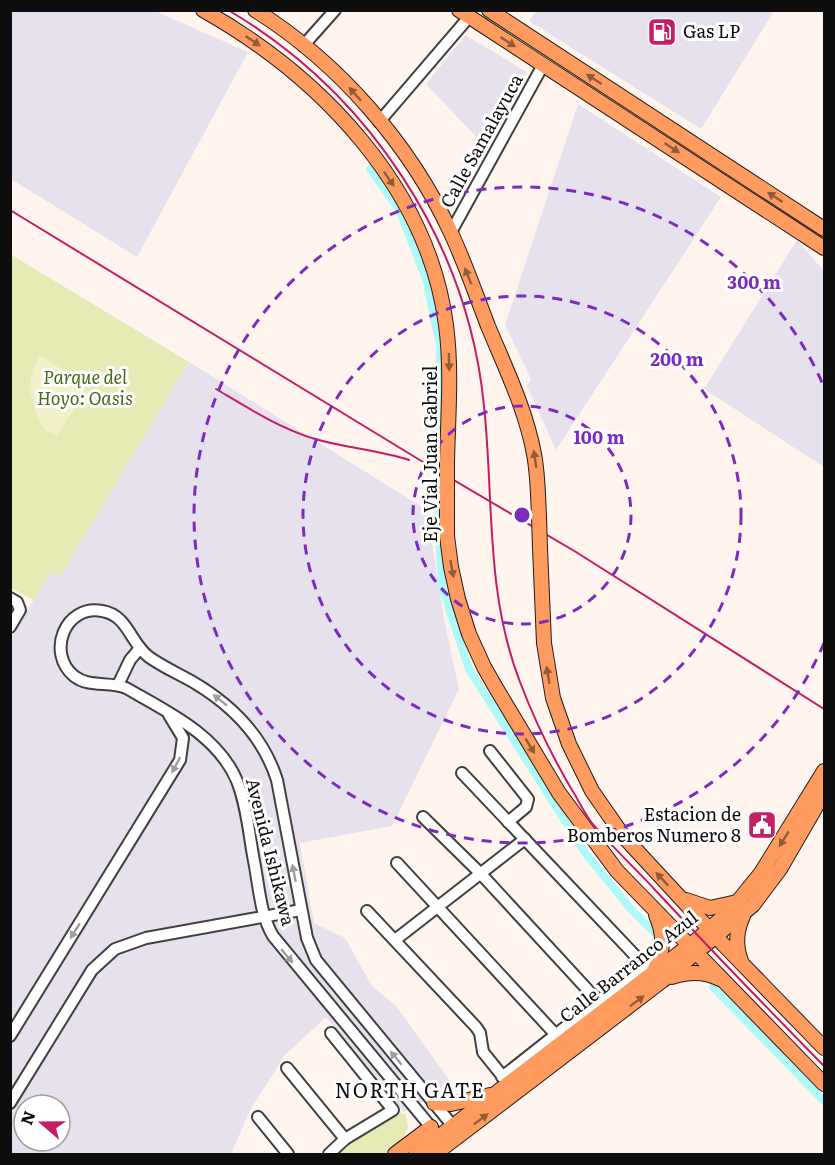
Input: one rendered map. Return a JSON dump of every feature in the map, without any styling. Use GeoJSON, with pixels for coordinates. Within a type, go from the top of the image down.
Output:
{"type":"FeatureCollection","features":[{"type":"Feature","properties":{"kind":"main road","name":"Eje Vial Juan Gabriel"},"geometry":{"type":"LineString","coordinates":[[203,10],[264,48],[316,92],[373,156],[409,211],[435,273],[447,325],[449,360],[447,536],[454,582],[466,625],[483,666],[538,760],[578,821],[617,871],[825,1084]]}},
{"type":"Feature","properties":{"kind":"main road"},"geometry":{"type":"LineString","coordinates":[[255,10],[303,46],[336,75],[379,122],[417,173],[451,232],[528,429],[536,466],[546,662],[553,698],[569,744],[584,777],[607,816],[624,837],[741,963],[825,1048]]}},
{"type":"Feature","properties":{"kind":"main road"},"geometry":{"type":"LineString","coordinates":[[489,10],[825,229]]}},
{"type":"Feature","properties":{"kind":"main road"},"geometry":{"type":"LineString","coordinates":[[464,14],[825,248]]}},
{"type":"Feature","properties":{"kind":"main road"},"geometry":{"type":"LineString","coordinates":[[611,109],[619,96]]}},
{"type":"Feature","properties":{"kind":"main road","name":"Calle Barranco Azul"},"geometry":{"type":"LineString","coordinates":[[742,907],[825,771]]}},
{"type":"Feature","properties":{"kind":"main road","name":"Calle Barranco Azul"},"geometry":{"type":"LineString","coordinates":[[457,1130],[505,1080],[653,973],[693,949],[742,907],[758,899],[780,869],[825,793]]}},
{"type":"Feature","properties":{"kind":"main road"},"geometry":{"type":"LineString","coordinates":[[681,898],[710,908],[742,907],[737,942],[741,963]]}},
{"type":"Feature","properties":{"kind":"main road"},"geometry":{"type":"LineString","coordinates":[[652,907],[662,931],[663,940],[661,956],[653,973],[695,972],[717,978],[727,984]]}},
{"type":"Feature","properties":{"kind":"main road","name":"Calle Barranco Azul"},"geometry":{"type":"LineString","coordinates":[[416,1155],[457,1130],[653,973]]}},
{"type":"Feature","properties":{"kind":"main road"},"geometry":{"type":"LineString","coordinates":[[434,1103],[451,1104],[492,1095]]}},
{"type":"Feature","properties":{"kind":"main road"},"geometry":{"type":"LineString","coordinates":[[395,1155],[438,1141]]}},
{"type":"Feature","properties":{"kind":"street"},"geometry":{"type":"LineString","coordinates":[[303,46],[335,10]]}},
{"type":"Feature","properties":{"kind":"street"},"geometry":{"type":"LineString","coordinates":[[379,122],[464,14]]}},
{"type":"Feature","properties":{"kind":"street","name":"Calle Samalayuca"},"geometry":{"type":"LineString","coordinates":[[451,232],[543,65]]}},
{"type":"Feature","properties":{"kind":"street"},"geometry":{"type":"LineString","coordinates":[[10,598],[19,606],[18,615],[10,627]]}},
{"type":"Feature","properties":{"kind":"street","name":"Avenida Ishikawa"},"geometry":{"type":"LineString","coordinates":[[438,1141],[278,945],[264,917],[243,800],[229,765],[210,742],[167,712],[126,688],[87,682],[74,676],[61,654],[60,643],[62,633],[75,616],[89,610],[110,613],[123,622],[148,656],[222,701],[246,723],[262,745],[273,766],[307,938],[316,960],[457,1130]]}},
{"type":"Feature","properties":{"kind":"street"},"geometry":{"type":"LineString","coordinates":[[118,685],[130,660],[140,648]]}},
{"type":"Feature","properties":{"kind":"street"},"geometry":{"type":"LineString","coordinates":[[10,1036],[180,760],[183,738],[167,712]]}},
{"type":"Feature","properties":{"kind":"street"},"geometry":{"type":"LineString","coordinates":[[490,751],[528,799],[526,807],[508,822]]}},
{"type":"Feature","properties":{"kind":"street"},"geometry":{"type":"LineString","coordinates":[[367,911],[476,1027],[480,1033],[485,1055],[505,1080],[598,1001],[653,973],[462,773]]}},
{"type":"Feature","properties":{"kind":"street"},"geometry":{"type":"LineString","coordinates":[[423,817],[481,873],[598,1001]]}},
{"type":"Feature","properties":{"kind":"street"},"geometry":{"type":"LineString","coordinates":[[395,940],[525,840]]}},
{"type":"Feature","properties":{"kind":"street"},"geometry":{"type":"LineString","coordinates":[[397,863],[556,1035]]}},
{"type":"Feature","properties":{"kind":"street"},"geometry":{"type":"LineString","coordinates":[[10,1103],[87,979],[106,955],[115,949],[146,938],[301,910]]}},
{"type":"Feature","properties":{"kind":"street"},"geometry":{"type":"LineString","coordinates":[[329,1155],[345,1139],[392,1111],[331,1033]]}},
{"type":"Feature","properties":{"kind":"street"},"geometry":{"type":"LineString","coordinates":[[287,1068],[345,1139]]}},
{"type":"Feature","properties":{"kind":"street"},"geometry":{"type":"LineString","coordinates":[[258,1117],[288,1155]]}},
{"type":"Feature","properties":{"kind":"shaded area"},"geometry":{"type":"Polygon","coordinates":[[[537,10],[774,11],[701,129],[529,21],[537,10]]]}},
{"type":"Feature","properties":{"kind":"shaded area"},"geometry":{"type":"Polygon","coordinates":[[[10,11],[155,11],[248,52],[137,257],[11,179],[10,11]]]}},
{"type":"Feature","properties":{"kind":"shaded area"},"geometry":{"type":"Polygon","coordinates":[[[465,35],[527,72],[483,144],[426,84],[465,35]]]}},
{"type":"Feature","properties":{"kind":"shaded area"},"geometry":{"type":"Polygon","coordinates":[[[578,104],[721,197],[556,450],[527,386],[531,379],[505,325],[578,104]]]}},
{"type":"Feature","properties":{"kind":"shaded area"},"geometry":{"type":"Polygon","coordinates":[[[797,240],[824,271],[824,467],[704,389],[797,240]]]}},
{"type":"Feature","properties":{"kind":"shaded area"},"geometry":{"type":"Polygon","coordinates":[[[189,362],[427,510],[444,619],[459,689],[392,826],[300,843],[314,923],[345,938],[372,986],[396,1006],[453,1085],[404,1112],[326,1017],[285,1055],[250,1110],[231,1154],[11,1154],[10,639],[51,571],[60,576],[189,362]]]}},
{"type":"Feature","properties":{"kind":"green space","name":"Parque del Hoyo: Oasis"},"geometry":{"type":"Polygon","coordinates":[[[10,254],[189,362],[60,577],[51,571],[34,600],[11,588],[10,254]]]}},
{"type":"Feature","properties":{"kind":"green space"},"geometry":{"type":"Polygon","coordinates":[[[40,355],[84,383],[85,393],[57,435],[45,430],[38,419],[29,387],[33,369],[40,355]]]}},
{"type":"Feature","properties":{"kind":"green space"},"geometry":{"type":"Polygon","coordinates":[[[399,1112],[406,1115],[408,1128],[400,1144],[387,1154],[339,1154],[353,1141],[399,1112]]]}},
{"type":"Feature","properties":{"kind":"waterway"},"geometry":{"type":"LineString","coordinates":[[370,169],[400,211],[426,279],[440,346],[439,438]]}},
{"type":"Feature","properties":{"kind":"waterway"},"geometry":{"type":"LineString","coordinates":[[438,507],[442,587],[469,669],[586,854],[630,908],[656,934]]}},
{"type":"Feature","properties":{"kind":"waterway"},"geometry":{"type":"LineString","coordinates":[[713,987],[824,1101]]}},
{"type":"Feature","properties":{"kind":"railway"},"geometry":{"type":"LineString","coordinates":[[228,10],[279,44],[325,84],[367,129],[403,178],[433,231],[457,287],[474,345],[484,406],[496,580],[509,648],[531,710],[586,815],[824,1066]]}},
{"type":"Feature","properties":{"kind":"railway"},"geometry":{"type":"LineString","coordinates":[[10,210],[423,462],[576,552],[824,709]]}},
{"type":"Feature","properties":{"kind":"railway"},"geometry":{"type":"LineString","coordinates":[[216,389],[264,417],[315,439],[409,460]]}},
{"type":"Feature","properties":{"kind":"place","name":"Gas LP"},"geometry":{"type":"Point","coordinates":[662,32]}},
{"type":"Feature","properties":{"kind":"place","name":"Estacion de Bomberos Numero 8"},"geometry":{"type":"Point","coordinates":[762,825]}},
{"type":"Feature","properties":{"kind":"district","name":"NORTH GATE"},"geometry":{"type":"Point","coordinates":[410,1091]}}]}
